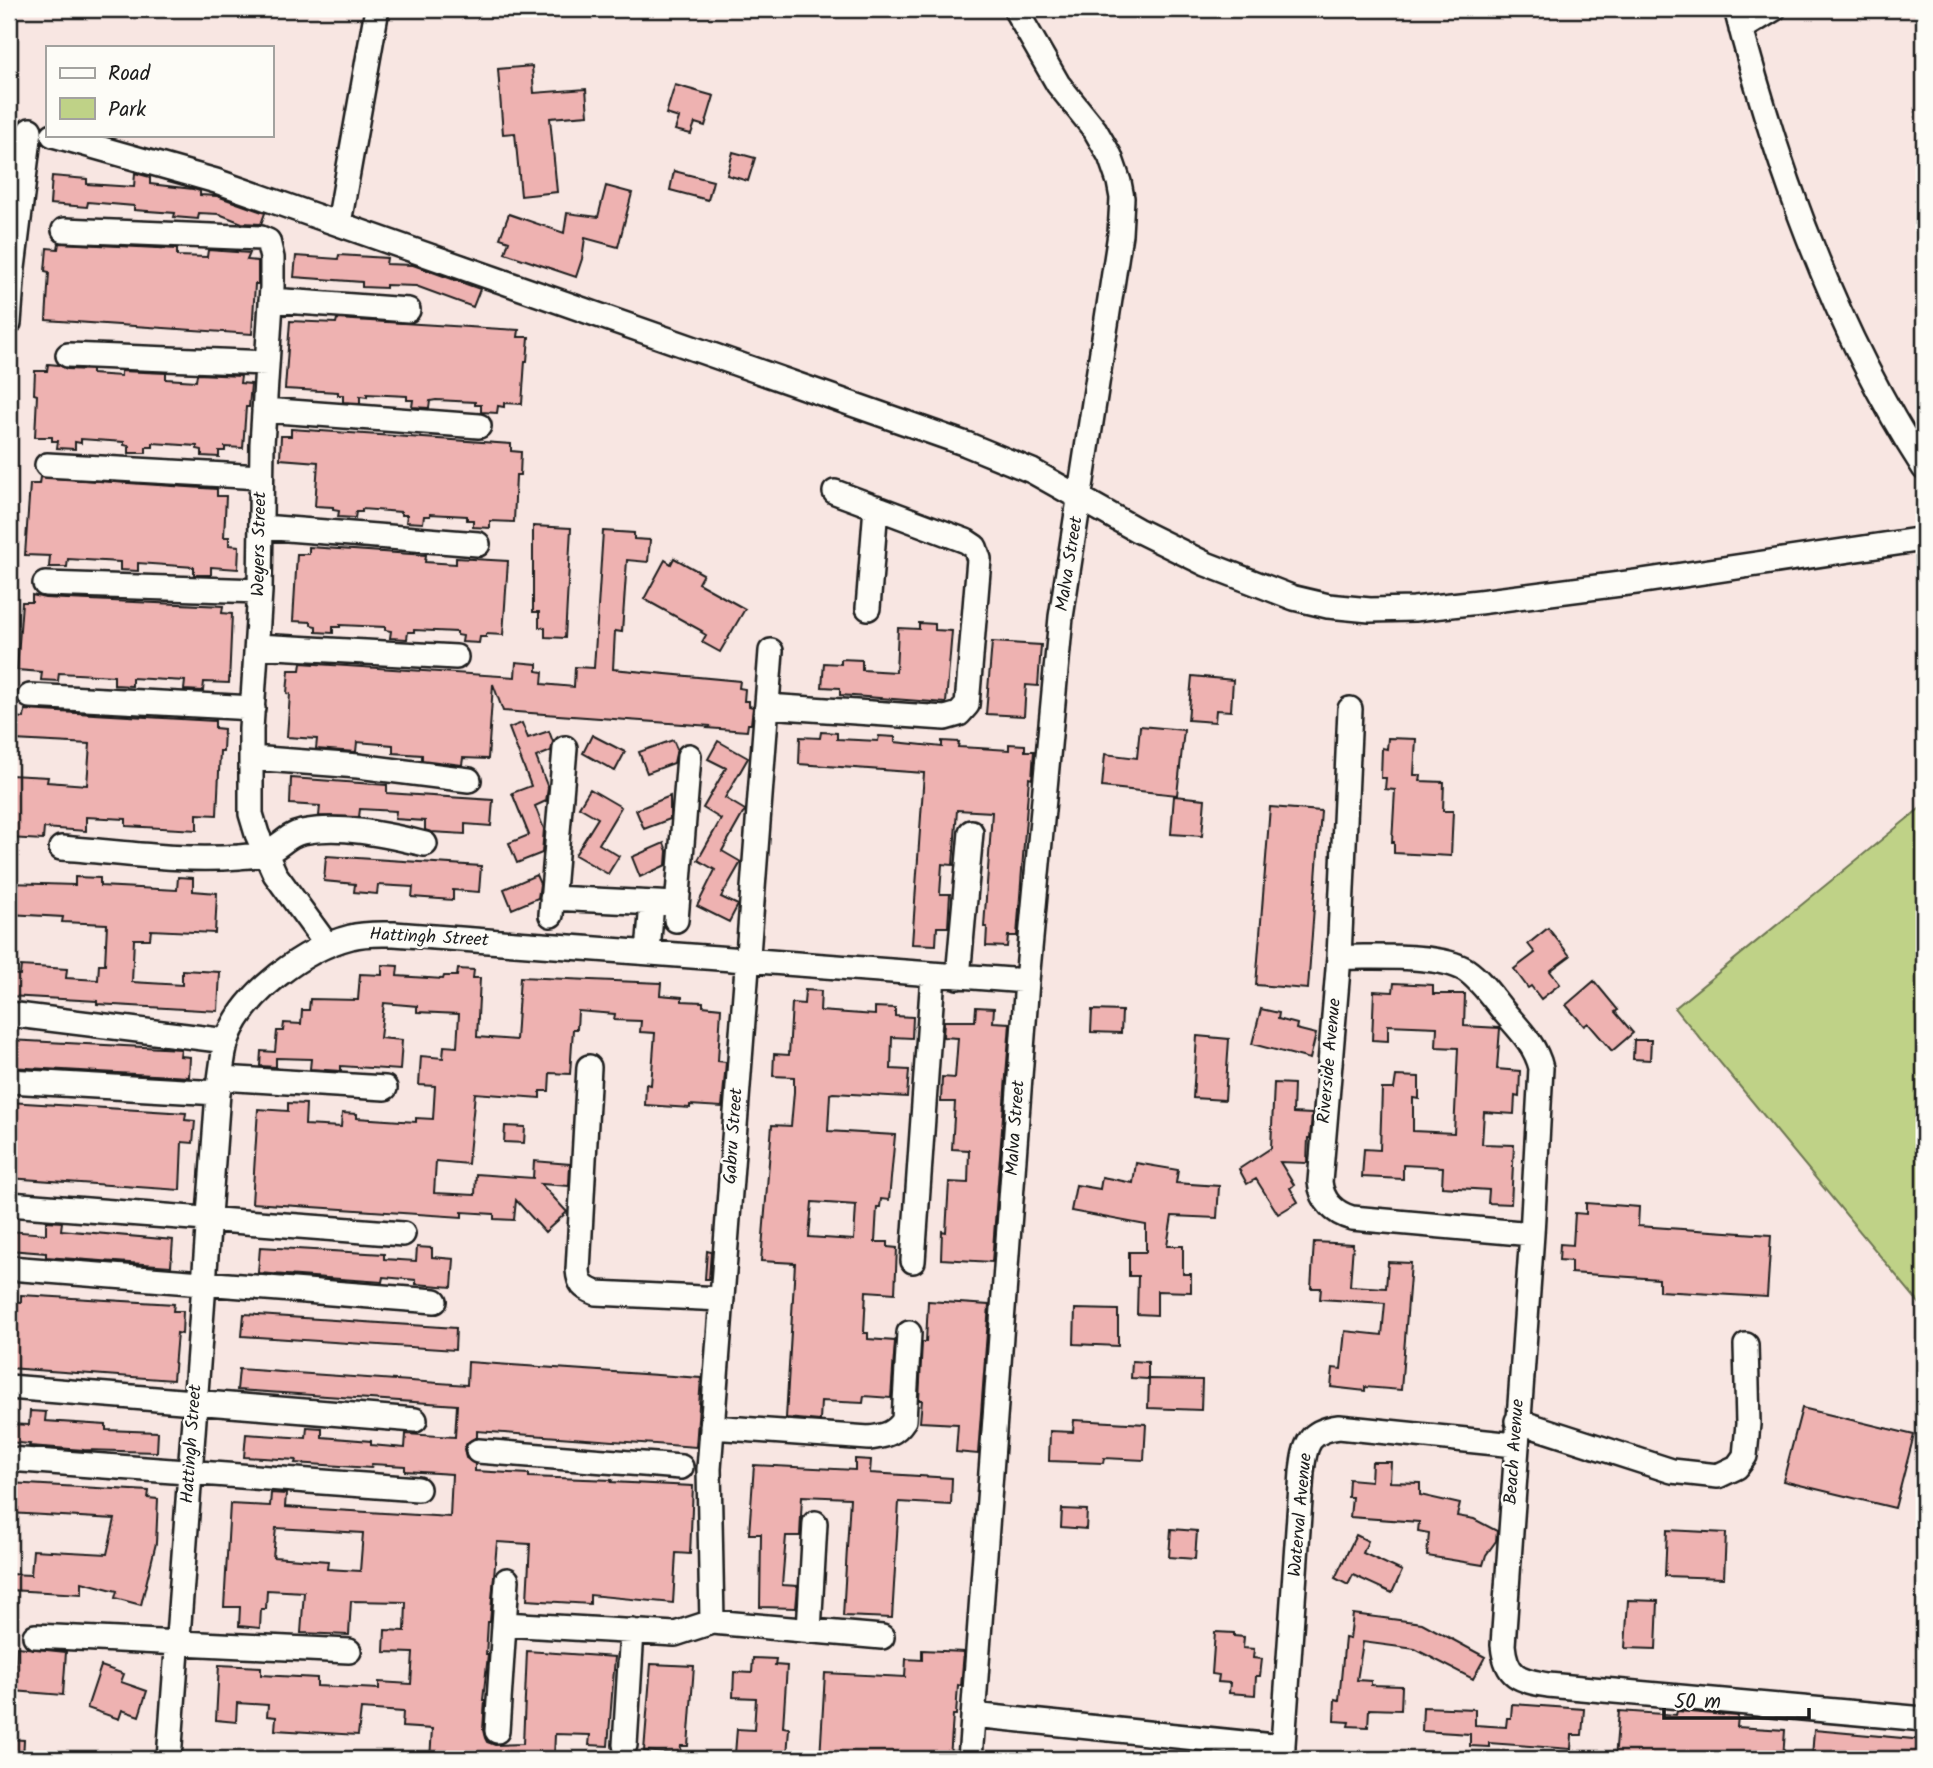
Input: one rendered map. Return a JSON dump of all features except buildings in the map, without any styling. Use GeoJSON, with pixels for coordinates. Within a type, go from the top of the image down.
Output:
{"type":"FeatureCollection","features":[{"type":"Feature","properties":{"kind":"street"},"geometry":{"type":"LineString","coordinates":[[339,223],[377,9]]}},
{"type":"Feature","properties":{"kind":"street","name":"Malva Street"},"geometry":{"type":"LineString","coordinates":[[970,1759],[1027,981],[1061,617],[1096,378],[1121,234],[1121,190],[1115,166],[1104,144],[1058,84],[1015,9]]}},
{"type":"Feature","properties":{"kind":"street"},"geometry":{"type":"LineString","coordinates":[[1774,9],[1739,19],[1815,256],[1866,363],[1924,468]]}},
{"type":"Feature","properties":{"kind":"street"},"geometry":{"type":"LineString","coordinates":[[9,323],[29,129]]}},
{"type":"Feature","properties":{"kind":"street"},"geometry":{"type":"LineString","coordinates":[[57,136],[216,181],[967,444],[1032,471],[1137,530],[1206,564],[1294,598],[1328,606],[1370,610],[1466,604],[1636,582],[1924,539]]}},
{"type":"Feature","properties":{"kind":"street","name":"Weyers Street"},"geometry":{"type":"LineString","coordinates":[[64,230],[261,238],[268,241],[272,257],[271,300],[261,477],[262,527],[251,758],[251,814],[275,874],[326,944]]}},
{"type":"Feature","properties":{"kind":"street"},"geometry":{"type":"LineString","coordinates":[[271,300],[408,310]]}},
{"type":"Feature","properties":{"kind":"street"},"geometry":{"type":"LineString","coordinates":[[68,355],[267,363]]}},
{"type":"Feature","properties":{"kind":"street"},"geometry":{"type":"LineString","coordinates":[[264,410],[479,426]]}},
{"type":"Feature","properties":{"kind":"street"},"geometry":{"type":"LineString","coordinates":[[47,465],[261,477]]}},
{"type":"Feature","properties":{"kind":"street"},"geometry":{"type":"LineString","coordinates":[[767,706],[945,718],[959,714],[967,705],[979,559],[975,547],[966,541],[835,492]]}},
{"type":"Feature","properties":{"kind":"street"},"geometry":{"type":"LineString","coordinates":[[868,608],[876,508]]}},
{"type":"Feature","properties":{"kind":"street"},"geometry":{"type":"LineString","coordinates":[[262,527],[478,544]]}},
{"type":"Feature","properties":{"kind":"street"},"geometry":{"type":"LineString","coordinates":[[45,584],[260,591]]}},
{"type":"Feature","properties":{"kind":"street"},"geometry":{"type":"LineString","coordinates":[[257,646],[456,657]]}},
{"type":"Feature","properties":{"kind":"street","name":"Gabru Street"},"geometry":{"type":"LineString","coordinates":[[712,1622],[695,1468],[712,1427],[771,651]]}},
{"type":"Feature","properties":{"kind":"street"},"geometry":{"type":"LineString","coordinates":[[30,696],[253,708]]}},
{"type":"Feature","properties":{"kind":"street","name":"Riverside Avenue"},"geometry":{"type":"LineString","coordinates":[[1350,709],[1339,957],[1320,1182],[1323,1194],[1337,1212],[1352,1218],[1532,1234]]}},
{"type":"Feature","properties":{"kind":"street"},"geometry":{"type":"LineString","coordinates":[[565,748],[552,906],[652,903],[676,912],[689,756]]}},
{"type":"Feature","properties":{"kind":"street"},"geometry":{"type":"LineString","coordinates":[[251,758],[358,766],[469,780]]}},
{"type":"Feature","properties":{"kind":"street"},"geometry":{"type":"LineString","coordinates":[[61,848],[219,857],[265,853],[301,832],[319,831],[362,832],[425,844]]}},
{"type":"Feature","properties":{"kind":"street"},"geometry":{"type":"LineString","coordinates":[[958,976],[971,832]]}},
{"type":"Feature","properties":{"kind":"street"},"geometry":{"type":"LineString","coordinates":[[648,952],[652,903]]}},
{"type":"Feature","properties":{"kind":"street","name":"Hattingh Street"},"geometry":{"type":"LineString","coordinates":[[170,1759],[219,1086],[227,1041],[240,1017],[275,976],[326,944],[354,936],[394,934],[1027,981]]}},
{"type":"Feature","properties":{"kind":"street","name":"Beach Avenue"},"geometry":{"type":"LineString","coordinates":[[1339,957],[1427,959],[1443,961],[1465,969],[1530,1043],[1541,1068],[1503,1645],[1507,1666],[1526,1681],[1548,1685],[1924,1719]]}},
{"type":"Feature","properties":{"kind":"street"},"geometry":{"type":"LineString","coordinates":[[914,1261],[933,975]]}},
{"type":"Feature","properties":{"kind":"street"},"geometry":{"type":"LineString","coordinates":[[9,1014],[227,1041]]}},
{"type":"Feature","properties":{"kind":"street"},"geometry":{"type":"LineString","coordinates":[[589,1067],[579,1282],[586,1289],[607,1295],[722,1299]]}},
{"type":"Feature","properties":{"kind":"street"},"geometry":{"type":"LineString","coordinates":[[9,1081],[385,1088]]}},
{"type":"Feature","properties":{"kind":"street"},"geometry":{"type":"LineString","coordinates":[[9,1204],[403,1234]]}},
{"type":"Feature","properties":{"kind":"street"},"geometry":{"type":"LineString","coordinates":[[9,1268],[435,1301]]}},
{"type":"Feature","properties":{"kind":"street"},"geometry":{"type":"LineString","coordinates":[[712,1427],[869,1438],[885,1436],[897,1430],[904,1420],[909,1333]]}},
{"type":"Feature","properties":{"kind":"street"},"geometry":{"type":"LineString","coordinates":[[1517,1421],[1672,1471],[1717,1476],[1737,1467],[1745,1456],[1748,1424],[1746,1345]]}},
{"type":"Feature","properties":{"kind":"street"},"geometry":{"type":"LineString","coordinates":[[9,1387],[415,1420]]}},
{"type":"Feature","properties":{"kind":"street","name":"Waterval Avenue"},"geometry":{"type":"LineString","coordinates":[[1282,1753],[1303,1456],[1310,1440],[1320,1431],[1339,1427],[1515,1445]]}},
{"type":"Feature","properties":{"kind":"street"},"geometry":{"type":"LineString","coordinates":[[478,1451],[695,1468]]}},
{"type":"Feature","properties":{"kind":"street"},"geometry":{"type":"LineString","coordinates":[[9,1459],[418,1489]]}},
{"type":"Feature","properties":{"kind":"street"},"geometry":{"type":"LineString","coordinates":[[809,1631],[814,1523]]}},
{"type":"Feature","properties":{"kind":"street"},"geometry":{"type":"LineString","coordinates":[[497,1731],[507,1580]]}},
{"type":"Feature","properties":{"kind":"street"},"geometry":{"type":"LineString","coordinates":[[504,1624],[675,1634],[712,1622],[881,1637]]}},
{"type":"Feature","properties":{"kind":"street"},"geometry":{"type":"LineString","coordinates":[[625,1745],[632,1631]]}},
{"type":"Feature","properties":{"kind":"street"},"geometry":{"type":"LineString","coordinates":[[35,1636],[349,1651]]}},
{"type":"Feature","properties":{"kind":"street"},"geometry":{"type":"LineString","coordinates":[[973,1715],[1282,1753]]}},
{"type":"Feature","properties":{"kind":"green space"},"geometry":{"type":"Polygon","coordinates":[[[1924,805],[1924,1309],[1675,1008],[1924,805]]]}}]}
